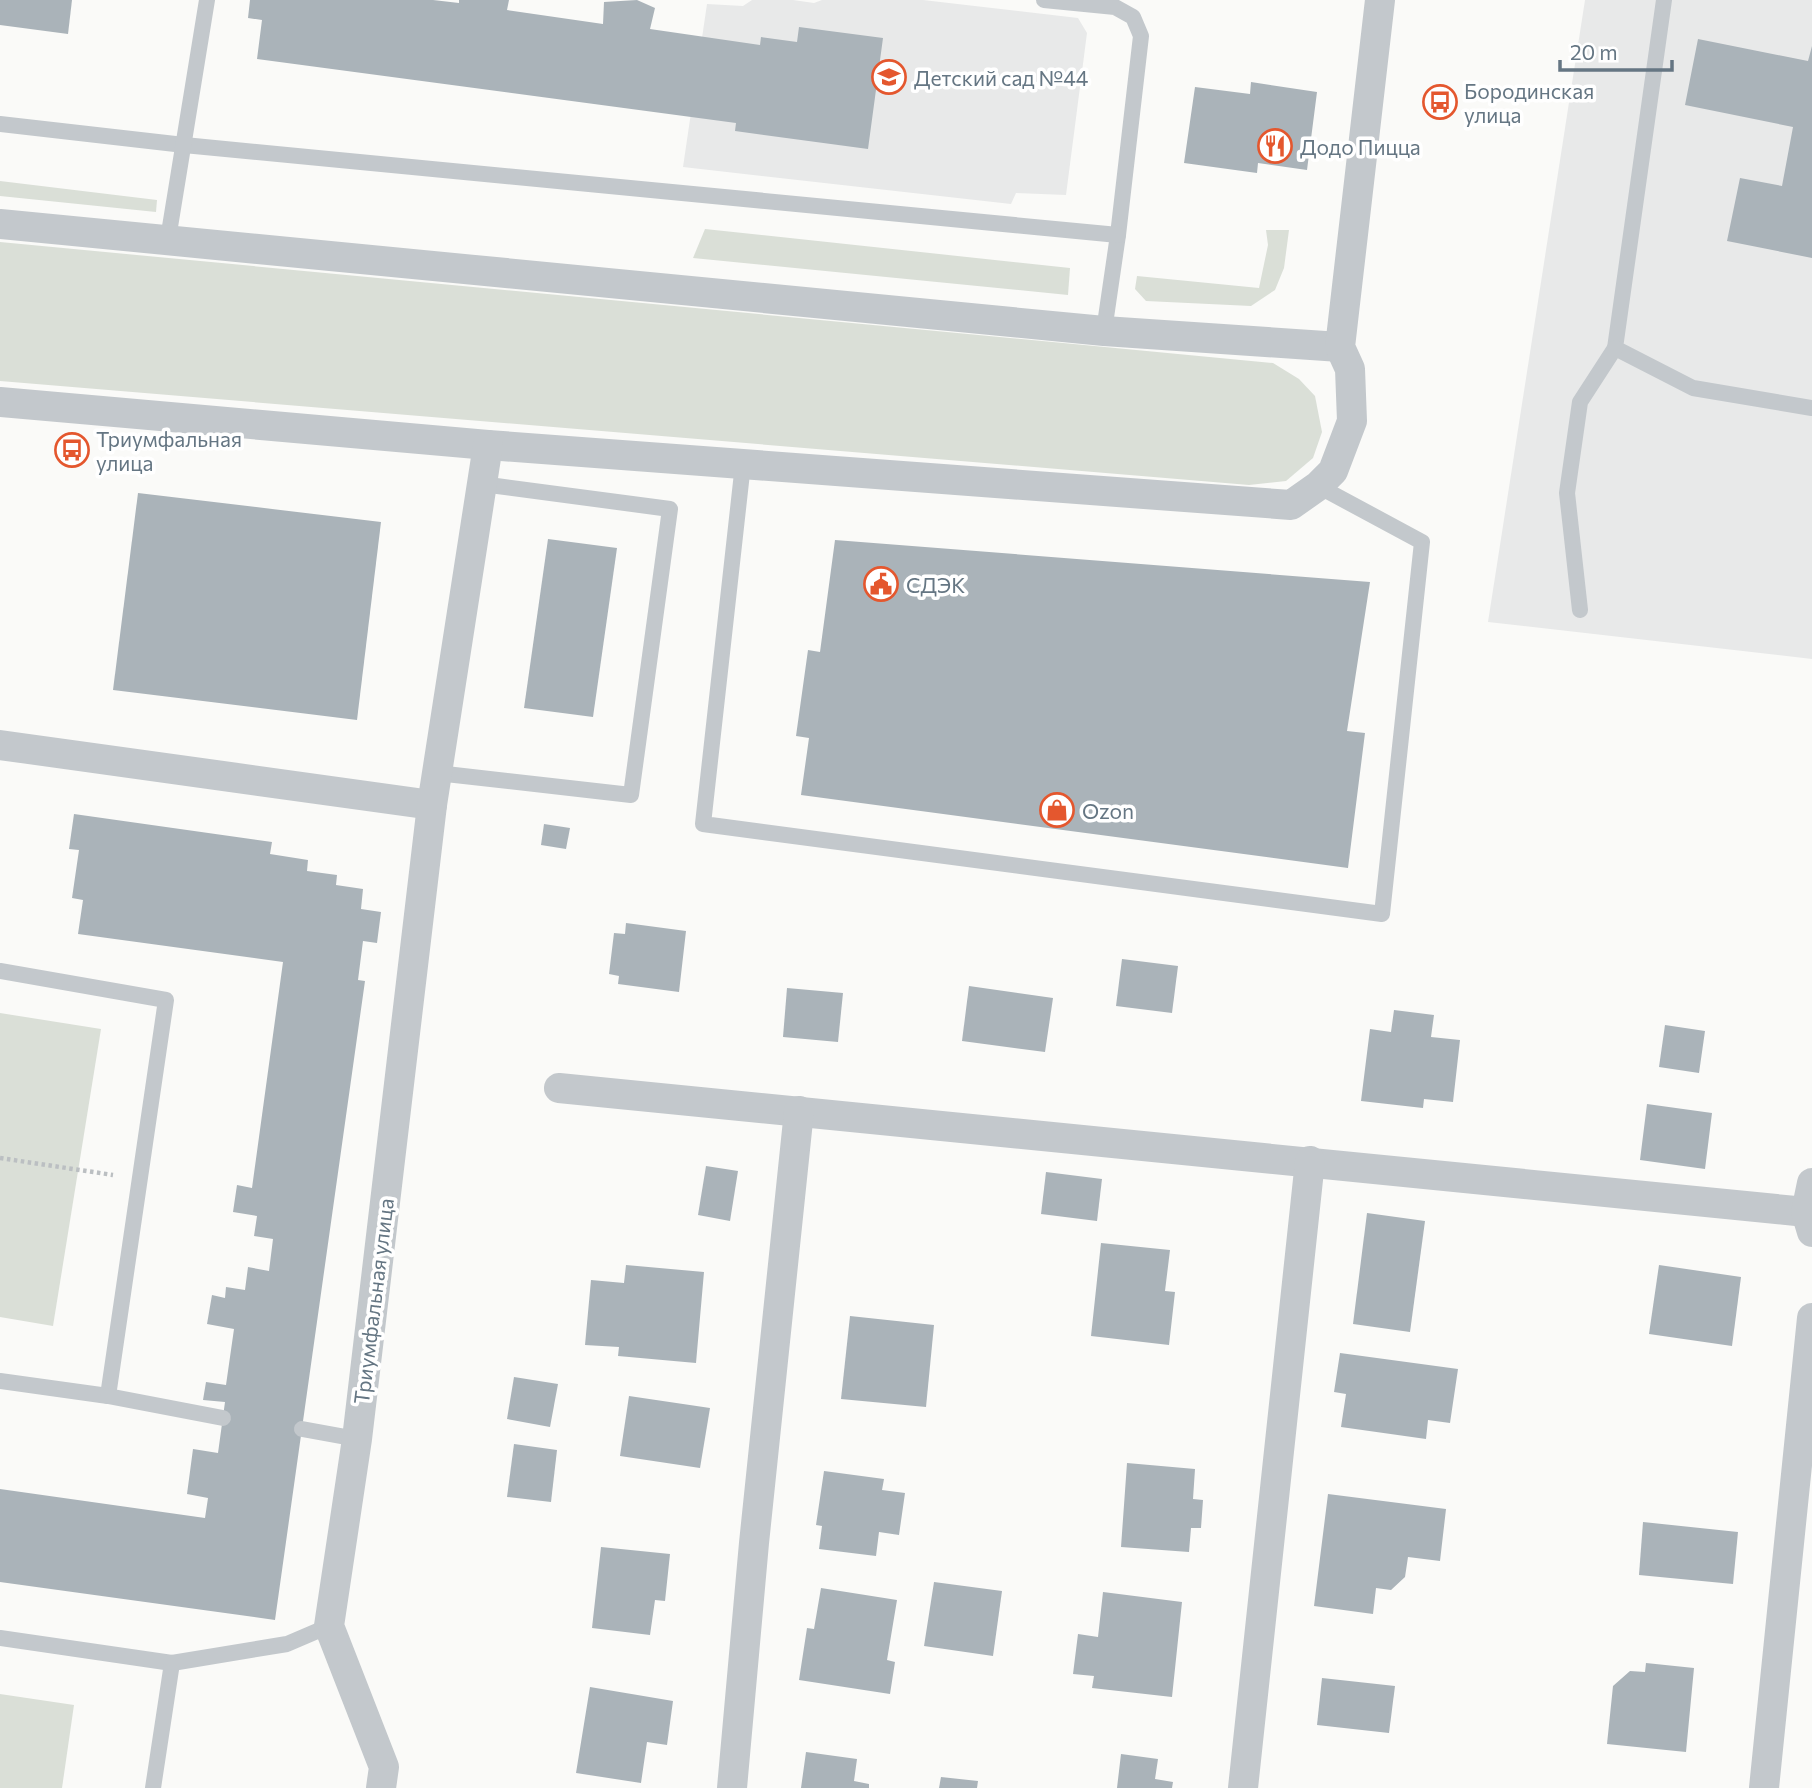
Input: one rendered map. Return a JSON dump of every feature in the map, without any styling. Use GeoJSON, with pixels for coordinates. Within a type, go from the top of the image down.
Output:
{"type":"FeatureCollection","features":[{"type":"Feature","properties":{"kind":"street"},"geometry":{"type":"LineString","coordinates":[[0,402],[488,445],[1291,505],[1318,486],[1333,471],[1352,421],[1350,369],[1340,347],[1380,0]]}},
{"type":"Feature","properties":{"kind":"street"},"geometry":{"type":"LineString","coordinates":[[0,224],[1104,331],[1340,347]]}},
{"type":"Feature","properties":{"kind":"street","name":"Триумфальная улица"},"geometry":{"type":"LineString","coordinates":[[381,1788],[384,1767],[329,1626],[357,1439],[432,805],[488,445]]}},
{"type":"Feature","properties":{"kind":"street"},"geometry":{"type":"LineString","coordinates":[[0,745],[432,805]]}},
{"type":"Feature","properties":{"kind":"street"},"geometry":{"type":"LineString","coordinates":[[559,1088],[1310,1161],[1809,1222],[1812,1183]]}},
{"type":"Feature","properties":{"kind":"street"},"geometry":{"type":"LineString","coordinates":[[732,1788],[754,1543],[799,1111]]}},
{"type":"Feature","properties":{"kind":"street"},"geometry":{"type":"LineString","coordinates":[[1243,1788],[1310,1161]]}},
{"type":"Feature","properties":{"kind":"street"},"geometry":{"type":"LineString","coordinates":[[1764,1788],[1812,1318]]}},
{"type":"Feature","properties":{"kind":"lane"},"geometry":{"type":"LineString","coordinates":[[168,239],[207,0]]}},
{"type":"Feature","properties":{"kind":"lane"},"geometry":{"type":"LineString","coordinates":[[1044,0],[1115,7],[1133,17],[1141,36],[1104,331]]}},
{"type":"Feature","properties":{"kind":"lane"},"geometry":{"type":"LineString","coordinates":[[1580,610],[1567,493],[1580,402],[1615,348],[1664,0]]}},
{"type":"Feature","properties":{"kind":"lane"},"geometry":{"type":"LineString","coordinates":[[0,124],[184,145],[1118,235]]}},
{"type":"Feature","properties":{"kind":"lane"},"geometry":{"type":"LineString","coordinates":[[1615,348],[1693,388],[1812,408]]}},
{"type":"Feature","properties":{"kind":"lane"},"geometry":{"type":"LineString","coordinates":[[743,464],[703,824],[1382,914],[1422,542],[1318,486]]}},
{"type":"Feature","properties":{"kind":"lane"},"geometry":{"type":"LineString","coordinates":[[437,773],[631,795],[670,509],[482,484]]}},
{"type":"Feature","properties":{"kind":"lane"},"geometry":{"type":"LineString","coordinates":[[0,971],[166,1000],[108,1396]]}},
{"type":"Feature","properties":{"kind":"lane"},"geometry":{"type":"LineString","coordinates":[[0,1381],[108,1396],[223,1418]]}},
{"type":"Feature","properties":{"kind":"lane"},"geometry":{"type":"LineString","coordinates":[[302,1429],[357,1439]]}},
{"type":"Feature","properties":{"kind":"lane"},"geometry":{"type":"LineString","coordinates":[[0,1638],[172,1663],[287,1644],[329,1626]]}},
{"type":"Feature","properties":{"kind":"lane"},"geometry":{"type":"LineString","coordinates":[[153,1788],[172,1663]]}},
{"type":"Feature","properties":{"kind":"path"},"geometry":{"type":"LineString","coordinates":[[0,1158],[140,1179]]}},
{"type":"Feature","properties":{"kind":"shaded area","name":"Детский сад №44"},"geometry":{"type":"Polygon","coordinates":[[[752,0],[814,3],[822,0],[923,0],[1078,18],[1087,33],[1066,195],[1016,193],[1011,204],[683,167],[707,4],[743,6],[752,0]]]}},
{"type":"Feature","properties":{"kind":"shaded area"},"geometry":{"type":"Polygon","coordinates":[[[1585,0],[1812,0],[1812,659],[1488,622],[1585,0]]]}},
{"type":"Feature","properties":{"kind":"shaded area"},"geometry":{"type":"Polygon","coordinates":[[[0,181],[157,200],[156,212],[0,196],[0,181]]]}},
{"type":"Feature","properties":{"kind":"shaded area"},"geometry":{"type":"Polygon","coordinates":[[[705,229],[1070,268],[1068,295],[693,258],[705,229]]]}},
{"type":"Feature","properties":{"kind":"shaded area"},"geometry":{"type":"Polygon","coordinates":[[[1266,230],[1289,230],[1284,268],[1275,290],[1251,306],[1146,301],[1135,289],[1137,276],[1259,288],[1268,245],[1266,230]]]}},
{"type":"Feature","properties":{"kind":"shaded area"},"geometry":{"type":"Polygon","coordinates":[[[0,242],[1273,363],[1299,379],[1315,396],[1322,432],[1313,458],[1286,481],[1249,485],[0,381],[0,242]]]}},
{"type":"Feature","properties":{"kind":"shaded area"},"geometry":{"type":"Polygon","coordinates":[[[0,1013],[101,1029],[53,1326],[0,1317],[0,1013]]]}},
{"type":"Feature","properties":{"kind":"shaded area"},"geometry":{"type":"Polygon","coordinates":[[[0,1694],[74,1705],[62,1788],[0,1788],[0,1694]]]}},
{"type":"Feature","properties":{"kind":"building"},"geometry":{"type":"Polygon","coordinates":[[[0,0],[72,0],[68,34],[0,25],[0,0]]]}},
{"type":"Feature","properties":{"kind":"building"},"geometry":{"type":"Polygon","coordinates":[[[250,0],[433,0],[459,3],[459,0],[509,0],[507,10],[603,24],[604,2],[637,0],[655,8],[650,29],[760,45],[761,37],[797,42],[799,27],[883,38],[868,149],[735,131],[736,123],[257,59],[262,20],[248,18],[250,0]]]}},
{"type":"Feature","properties":{"kind":"building"},"geometry":{"type":"Polygon","coordinates":[[[1698,39],[1808,61],[1812,46],[1812,258],[1727,241],[1740,178],[1782,186],[1793,127],[1685,105],[1698,39]]]}},
{"type":"Feature","properties":{"kind":"building"},"geometry":{"type":"Polygon","coordinates":[[[1251,82],[1317,92],[1307,170],[1258,163],[1257,173],[1184,163],[1195,87],[1250,94],[1251,82]]]}},
{"type":"Feature","properties":{"kind":"building"},"geometry":{"type":"Polygon","coordinates":[[[138,493],[381,522],[357,720],[113,690],[138,493]]]}},
{"type":"Feature","properties":{"kind":"building"},"geometry":{"type":"Polygon","coordinates":[[[548,539],[617,548],[593,717],[524,708],[548,539]]]}},
{"type":"Feature","properties":{"kind":"building"},"geometry":{"type":"Polygon","coordinates":[[[835,540],[1370,582],[1347,731],[1365,733],[1348,868],[801,795],[809,738],[796,736],[808,650],[820,652],[835,540]]]}},
{"type":"Feature","properties":{"kind":"building"},"geometry":{"type":"Polygon","coordinates":[[[74,814],[272,842],[270,854],[308,860],[307,871],[337,875],[336,885],[363,889],[361,909],[381,912],[377,943],[363,941],[358,980],[365,981],[275,1620],[0,1582],[0,1489],[205,1518],[208,1498],[187,1494],[193,1449],[218,1453],[225,1402],[203,1400],[206,1382],[226,1385],[234,1329],[207,1324],[212,1295],[225,1298],[226,1287],[245,1290],[248,1267],[269,1271],[273,1239],[254,1236],[257,1216],[233,1212],[237,1185],[252,1188],[283,962],[78,934],[83,900],[72,898],[79,850],[69,849],[74,814]]]}},
{"type":"Feature","properties":{"kind":"building"},"geometry":{"type":"Polygon","coordinates":[[[544,824],[570,828],[566,849],[541,845],[544,824]]]}},
{"type":"Feature","properties":{"kind":"building"},"geometry":{"type":"Polygon","coordinates":[[[626,923],[686,931],[679,992],[618,984],[619,976],[609,974],[614,933],[625,934],[626,923]]]}},
{"type":"Feature","properties":{"kind":"building"},"geometry":{"type":"Polygon","coordinates":[[[1122,959],[1178,966],[1172,1013],[1116,1006],[1122,959]]]}},
{"type":"Feature","properties":{"kind":"building"},"geometry":{"type":"Polygon","coordinates":[[[969,986],[1053,998],[1045,1052],[962,1041],[969,986]]]}},
{"type":"Feature","properties":{"kind":"building"},"geometry":{"type":"Polygon","coordinates":[[[787,988],[843,993],[838,1042],[783,1037],[787,988]]]}},
{"type":"Feature","properties":{"kind":"building"},"geometry":{"type":"Polygon","coordinates":[[[1394,1010],[1434,1015],[1431,1037],[1460,1040],[1453,1102],[1424,1099],[1423,1108],[1361,1101],[1370,1029],[1391,1032],[1394,1010]]]}},
{"type":"Feature","properties":{"kind":"building"},"geometry":{"type":"Polygon","coordinates":[[[1665,1025],[1705,1031],[1699,1073],[1659,1067],[1665,1025]]]}},
{"type":"Feature","properties":{"kind":"building"},"geometry":{"type":"Polygon","coordinates":[[[1647,1104],[1712,1113],[1705,1169],[1640,1160],[1647,1104]]]}},
{"type":"Feature","properties":{"kind":"building"},"geometry":{"type":"Polygon","coordinates":[[[706,1166],[738,1171],[730,1221],[698,1215],[706,1166]]]}},
{"type":"Feature","properties":{"kind":"building"},"geometry":{"type":"Polygon","coordinates":[[[1046,1172],[1102,1179],[1097,1221],[1041,1214],[1046,1172]]]}},
{"type":"Feature","properties":{"kind":"building"},"geometry":{"type":"Polygon","coordinates":[[[1367,1213],[1425,1221],[1410,1332],[1353,1324],[1367,1213]]]}},
{"type":"Feature","properties":{"kind":"building"},"geometry":{"type":"Polygon","coordinates":[[[1101,1243],[1170,1250],[1165,1291],[1175,1292],[1169,1345],[1091,1336],[1101,1243]]]}},
{"type":"Feature","properties":{"kind":"building"},"geometry":{"type":"Polygon","coordinates":[[[626,1265],[704,1272],[696,1363],[618,1356],[619,1347],[585,1345],[591,1280],[624,1283],[626,1265]]]}},
{"type":"Feature","properties":{"kind":"building"},"geometry":{"type":"Polygon","coordinates":[[[1659,1265],[1741,1277],[1732,1346],[1649,1334],[1659,1265]]]}},
{"type":"Feature","properties":{"kind":"building"},"geometry":{"type":"Polygon","coordinates":[[[850,1316],[934,1325],[926,1407],[841,1399],[850,1316]]]}},
{"type":"Feature","properties":{"kind":"building"},"geometry":{"type":"Polygon","coordinates":[[[1340,1353],[1458,1369],[1450,1423],[1428,1420],[1426,1439],[1341,1427],[1346,1394],[1334,1392],[1340,1353]]]}},
{"type":"Feature","properties":{"kind":"building"},"geometry":{"type":"Polygon","coordinates":[[[514,1377],[558,1384],[550,1427],[507,1419],[514,1377]]]}},
{"type":"Feature","properties":{"kind":"building"},"geometry":{"type":"Polygon","coordinates":[[[629,1396],[710,1408],[700,1468],[620,1456],[629,1396]]]}},
{"type":"Feature","properties":{"kind":"building"},"geometry":{"type":"Polygon","coordinates":[[[514,1444],[557,1450],[551,1502],[507,1497],[514,1444]]]}},
{"type":"Feature","properties":{"kind":"building"},"geometry":{"type":"Polygon","coordinates":[[[1127,1463],[1195,1469],[1193,1499],[1203,1500],[1201,1528],[1191,1528],[1189,1552],[1121,1547],[1127,1463]]]}},
{"type":"Feature","properties":{"kind":"building"},"geometry":{"type":"Polygon","coordinates":[[[824,1471],[884,1479],[882,1490],[905,1493],[899,1535],[879,1532],[876,1556],[819,1549],[822,1526],[816,1525],[824,1471]]]}},
{"type":"Feature","properties":{"kind":"building"},"geometry":{"type":"Polygon","coordinates":[[[1328,1494],[1446,1509],[1440,1561],[1408,1557],[1405,1577],[1391,1590],[1376,1588],[1373,1614],[1314,1606],[1328,1494]]]}},
{"type":"Feature","properties":{"kind":"building"},"geometry":{"type":"Polygon","coordinates":[[[1643,1522],[1738,1532],[1733,1584],[1639,1575],[1643,1522]]]}},
{"type":"Feature","properties":{"kind":"building"},"geometry":{"type":"Polygon","coordinates":[[[601,1547],[670,1554],[665,1601],[655,1600],[650,1635],[592,1628],[601,1547]]]}},
{"type":"Feature","properties":{"kind":"building"},"geometry":{"type":"Polygon","coordinates":[[[934,1582],[1002,1591],[993,1656],[924,1646],[934,1582]]]}},
{"type":"Feature","properties":{"kind":"building"},"geometry":{"type":"Polygon","coordinates":[[[821,1588],[897,1600],[887,1660],[895,1662],[890,1694],[799,1680],[807,1628],[814,1629],[821,1588]]]}},
{"type":"Feature","properties":{"kind":"building"},"geometry":{"type":"Polygon","coordinates":[[[1103,1592],[1182,1602],[1172,1697],[1092,1688],[1094,1676],[1073,1674],[1078,1634],[1098,1637],[1103,1592]]]}},
{"type":"Feature","properties":{"kind":"building"},"geometry":{"type":"Polygon","coordinates":[[[1646,1663],[1694,1668],[1686,1752],[1607,1744],[1613,1686],[1630,1671],[1645,1672],[1646,1663]]]}},
{"type":"Feature","properties":{"kind":"building"},"geometry":{"type":"Polygon","coordinates":[[[1322,1678],[1395,1686],[1389,1733],[1317,1725],[1322,1678]]]}},
{"type":"Feature","properties":{"kind":"building"},"geometry":{"type":"Polygon","coordinates":[[[590,1687],[673,1701],[667,1745],[647,1742],[641,1783],[576,1773],[590,1687]]]}},
{"type":"Feature","properties":{"kind":"building"},"geometry":{"type":"Polygon","coordinates":[[[806,1752],[857,1759],[854,1781],[869,1784],[869,1788],[801,1788],[806,1752]]]}},
{"type":"Feature","properties":{"kind":"building"},"geometry":{"type":"Polygon","coordinates":[[[1121,1754],[1158,1759],[1155,1779],[1173,1782],[1172,1788],[1117,1788],[1121,1754]]]}},
{"type":"Feature","properties":{"kind":"building"},"geometry":{"type":"Polygon","coordinates":[[[941,1777],[978,1781],[977,1788],[939,1788],[941,1777]]]}},
{"type":"Feature","properties":{"kind":"place","name":"Детский сад №44"},"geometry":{"type":"Point","coordinates":[889,77]}},
{"type":"Feature","properties":{"kind":"place","name":"Бородинская улица"},"geometry":{"type":"Point","coordinates":[1440,102]}},
{"type":"Feature","properties":{"kind":"place","name":"Додо Пицца"},"geometry":{"type":"Point","coordinates":[1275,146]}},
{"type":"Feature","properties":{"kind":"place","name":"Триумфальная улица"},"geometry":{"type":"Point","coordinates":[72,450]}},
{"type":"Feature","properties":{"kind":"place","name":"СДЭК"},"geometry":{"type":"Point","coordinates":[881,584]}},
{"type":"Feature","properties":{"kind":"place","name":"Ozon"},"geometry":{"type":"Point","coordinates":[1057,810]}}]}
